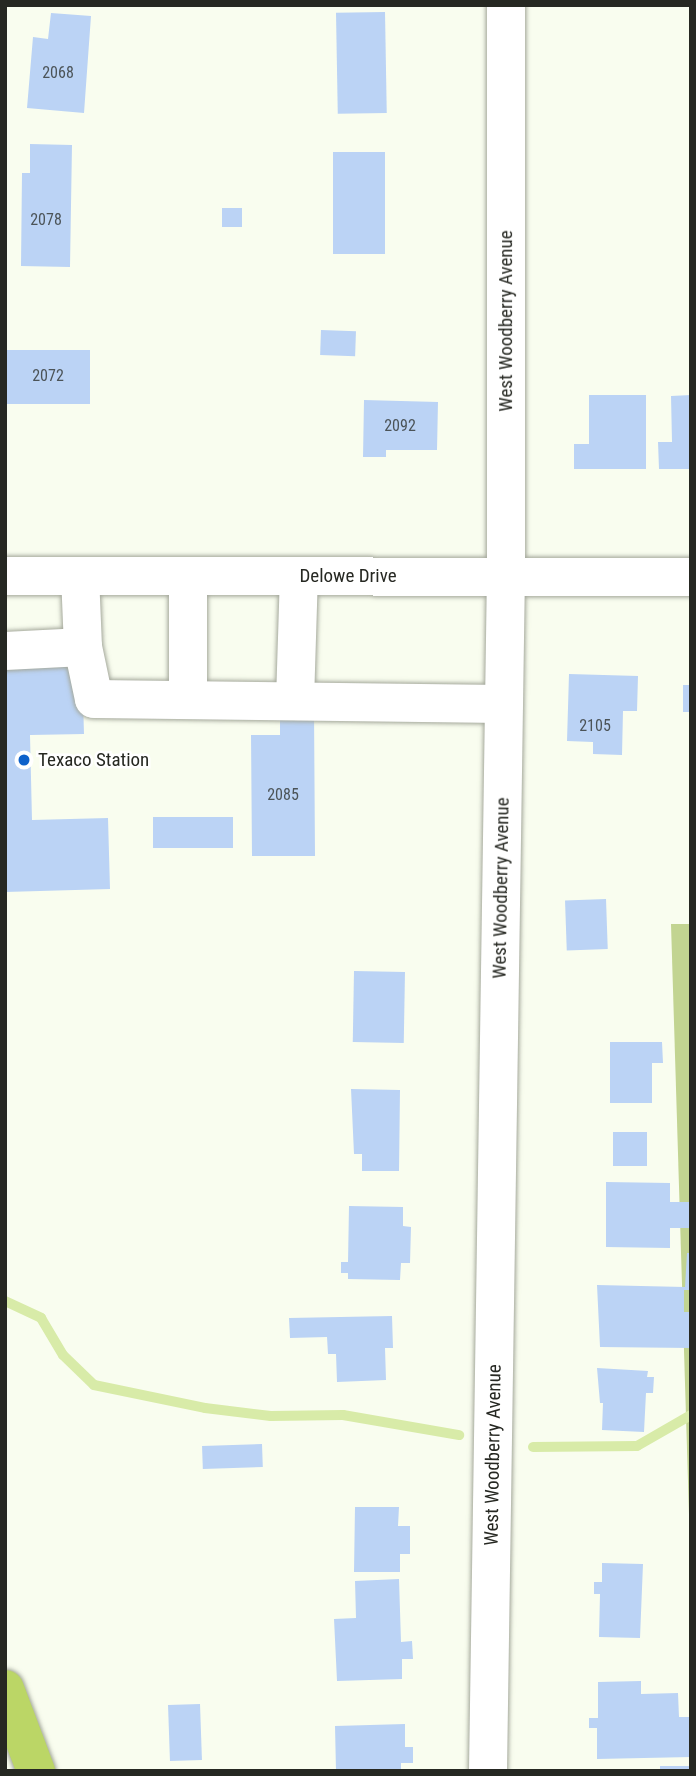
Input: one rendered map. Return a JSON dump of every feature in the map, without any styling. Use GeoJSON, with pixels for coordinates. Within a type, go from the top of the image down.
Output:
{"type":"FeatureCollection","features":[{"type":"Feature","properties":{"kind":"highway"},"geometry":{"type":"LineString","coordinates":[[5,1689],[36,1771]]}},
{"type":"Feature","properties":{"kind":"highway"},"geometry":{"type":"LineString","coordinates":[[5,1764],[9,1771]]}},
{"type":"Feature","properties":{"kind":"street","name":"West Woodberry Avenue"},"geometry":{"type":"LineString","coordinates":[[488,1771],[506,576],[506,5]]}},
{"type":"Feature","properties":{"kind":"street","name":"Delowe Drive"},"geometry":{"type":"LineString","coordinates":[[5,576],[691,577]]}},
{"type":"Feature","properties":{"kind":"street"},"geometry":{"type":"LineString","coordinates":[[80,576],[83,647],[94,699],[504,704]]}},
{"type":"Feature","properties":{"kind":"street"},"geometry":{"type":"LineString","coordinates":[[188,576],[188,700]]}},
{"type":"Feature","properties":{"kind":"street"},"geometry":{"type":"LineString","coordinates":[[295,701],[299,576]]}},
{"type":"Feature","properties":{"kind":"street"},"geometry":{"type":"LineString","coordinates":[[5,651],[83,647]]}},
{"type":"Feature","properties":{"kind":"green space"},"geometry":{"type":"Polygon","coordinates":[[[671,924],[691,924],[691,1580],[671,924]]]}},
{"type":"Feature","properties":{"kind":"building"},"geometry":{"type":"Polygon","coordinates":[[[385,12],[387,113],[338,114],[336,13],[385,12]]]}},
{"type":"Feature","properties":{"kind":"building"},"geometry":{"type":"Polygon","coordinates":[[[51,13],[91,16],[84,113],[27,108],[33,37],[48,39],[51,13]]]}},
{"type":"Feature","properties":{"kind":"building"},"geometry":{"type":"Polygon","coordinates":[[[30,144],[72,145],[70,267],[21,266],[22,173],[30,173],[30,144]]]}},
{"type":"Feature","properties":{"kind":"building"},"geometry":{"type":"Polygon","coordinates":[[[333,152],[385,152],[385,254],[333,254],[333,152]]]}},
{"type":"Feature","properties":{"kind":"building"},"geometry":{"type":"Polygon","coordinates":[[[222,208],[242,208],[242,227],[222,227],[222,208]]]}},
{"type":"Feature","properties":{"kind":"building"},"geometry":{"type":"Polygon","coordinates":[[[321,330],[356,331],[355,356],[320,355],[321,330]]]}},
{"type":"Feature","properties":{"kind":"building"},"geometry":{"type":"Polygon","coordinates":[[[5,350],[90,350],[90,404],[5,404],[5,350]]]}},
{"type":"Feature","properties":{"kind":"building"},"geometry":{"type":"Polygon","coordinates":[[[589,395],[646,395],[646,469],[574,469],[574,444],[589,444],[589,395]]]}},
{"type":"Feature","properties":{"kind":"building"},"geometry":{"type":"Polygon","coordinates":[[[691,395],[691,469],[659,469],[658,442],[672,442],[671,396],[691,395]]]}},
{"type":"Feature","properties":{"kind":"building"},"geometry":{"type":"Polygon","coordinates":[[[364,400],[438,402],[437,450],[386,450],[386,457],[363,457],[364,400]]]}},
{"type":"Feature","properties":{"kind":"building"},"geometry":{"type":"Polygon","coordinates":[[[82,665],[84,734],[30,735],[32,820],[108,818],[110,889],[5,892],[5,667],[82,665]]]}},
{"type":"Feature","properties":{"kind":"building"},"geometry":{"type":"Polygon","coordinates":[[[569,674],[638,676],[637,711],[623,711],[622,755],[593,754],[593,742],[567,741],[569,674]]]}},
{"type":"Feature","properties":{"kind":"building"},"geometry":{"type":"Polygon","coordinates":[[[683,685],[691,685],[691,712],[683,712],[683,685]]]}},
{"type":"Feature","properties":{"kind":"building"},"geometry":{"type":"Polygon","coordinates":[[[280,709],[314,709],[315,856],[252,856],[251,735],[280,735],[280,709]]]}},
{"type":"Feature","properties":{"kind":"building"},"geometry":{"type":"Polygon","coordinates":[[[153,817],[233,817],[233,848],[153,848],[153,817]]]}},
{"type":"Feature","properties":{"kind":"building"},"geometry":{"type":"Polygon","coordinates":[[[606,899],[608,949],[567,950],[565,900],[606,899]]]}},
{"type":"Feature","properties":{"kind":"building"},"geometry":{"type":"Polygon","coordinates":[[[354,971],[405,972],[404,1043],[353,1042],[354,971]]]}},
{"type":"Feature","properties":{"kind":"building"},"geometry":{"type":"Polygon","coordinates":[[[610,1042],[662,1042],[663,1063],[652,1063],[652,1103],[610,1103],[610,1042]]]}},
{"type":"Feature","properties":{"kind":"building"},"geometry":{"type":"Polygon","coordinates":[[[351,1089],[400,1090],[399,1171],[362,1171],[362,1154],[354,1154],[351,1089]]]}},
{"type":"Feature","properties":{"kind":"building"},"geometry":{"type":"Polygon","coordinates":[[[613,1132],[647,1132],[647,1166],[613,1166],[613,1132]]]}},
{"type":"Feature","properties":{"kind":"building"},"geometry":{"type":"Polygon","coordinates":[[[606,1182],[670,1183],[670,1202],[691,1202],[691,1228],[670,1228],[670,1248],[606,1247],[606,1182]]]}},
{"type":"Feature","properties":{"kind":"building"},"geometry":{"type":"Polygon","coordinates":[[[349,1206],[403,1207],[403,1226],[411,1227],[410,1263],[401,1263],[400,1280],[348,1279],[348,1273],[341,1273],[341,1262],[348,1262],[349,1206]]]}},
{"type":"Feature","properties":{"kind":"building"},"geometry":{"type":"Polygon","coordinates":[[[687,1253],[691,1253],[691,1290],[684,1290],[684,1312],[691,1312],[691,1348],[600,1347],[597,1285],[685,1287],[687,1253]]]}},
{"type":"Feature","properties":{"kind":"building"},"geometry":{"type":"Polygon","coordinates":[[[392,1316],[393,1348],[385,1348],[386,1380],[337,1382],[336,1354],[328,1354],[327,1337],[290,1338],[289,1318],[392,1316]]]}},
{"type":"Feature","properties":{"kind":"building"},"geometry":{"type":"Polygon","coordinates":[[[597,1368],[648,1371],[647,1377],[654,1377],[653,1393],[646,1393],[644,1432],[602,1430],[603,1403],[600,1403],[597,1368]]]}},
{"type":"Feature","properties":{"kind":"building"},"geometry":{"type":"Polygon","coordinates":[[[262,1444],[263,1467],[203,1469],[202,1446],[262,1444]]]}},
{"type":"Feature","properties":{"kind":"building"},"geometry":{"type":"Polygon","coordinates":[[[355,1507],[399,1507],[398,1526],[410,1526],[410,1554],[400,1554],[400,1572],[354,1572],[355,1507]]]}},
{"type":"Feature","properties":{"kind":"building"},"geometry":{"type":"Polygon","coordinates":[[[602,1563],[643,1564],[640,1638],[599,1637],[600,1594],[594,1594],[594,1582],[602,1582],[602,1563]]]}},
{"type":"Feature","properties":{"kind":"building"},"geometry":{"type":"Polygon","coordinates":[[[399,1579],[401,1642],[412,1641],[413,1659],[402,1659],[402,1679],[337,1681],[334,1619],[356,1618],[355,1581],[399,1579]]]}},
{"type":"Feature","properties":{"kind":"building"},"geometry":{"type":"Polygon","coordinates":[[[641,1681],[641,1694],[678,1693],[679,1717],[691,1717],[691,1757],[597,1759],[597,1728],[589,1728],[589,1718],[598,1718],[598,1682],[641,1681]]]}},
{"type":"Feature","properties":{"kind":"building"},"geometry":{"type":"Polygon","coordinates":[[[200,1704],[202,1760],[170,1761],[168,1705],[200,1704]]]}},
{"type":"Feature","properties":{"kind":"building"},"geometry":{"type":"Polygon","coordinates":[[[405,1724],[405,1747],[413,1747],[413,1763],[401,1763],[401,1771],[336,1771],[335,1726],[405,1724]]]}},
{"type":"Feature","properties":{"kind":"building"},"geometry":{"type":"Polygon","coordinates":[[[660,1766],[691,1766],[691,1771],[660,1771],[660,1766]]]}},
{"type":"Feature","properties":{"kind":"waterway"},"geometry":{"type":"LineString","coordinates":[[5,1301],[41,1318],[63,1355],[94,1385],[205,1408],[271,1416],[343,1415],[459,1435]]}},
{"type":"Feature","properties":{"kind":"waterway"},"geometry":{"type":"LineString","coordinates":[[533,1447],[637,1446],[691,1415]]}},
{"type":"Feature","properties":{"kind":"place","name":"Texaco Station"},"geometry":{"type":"Point","coordinates":[24,760]}}]}
